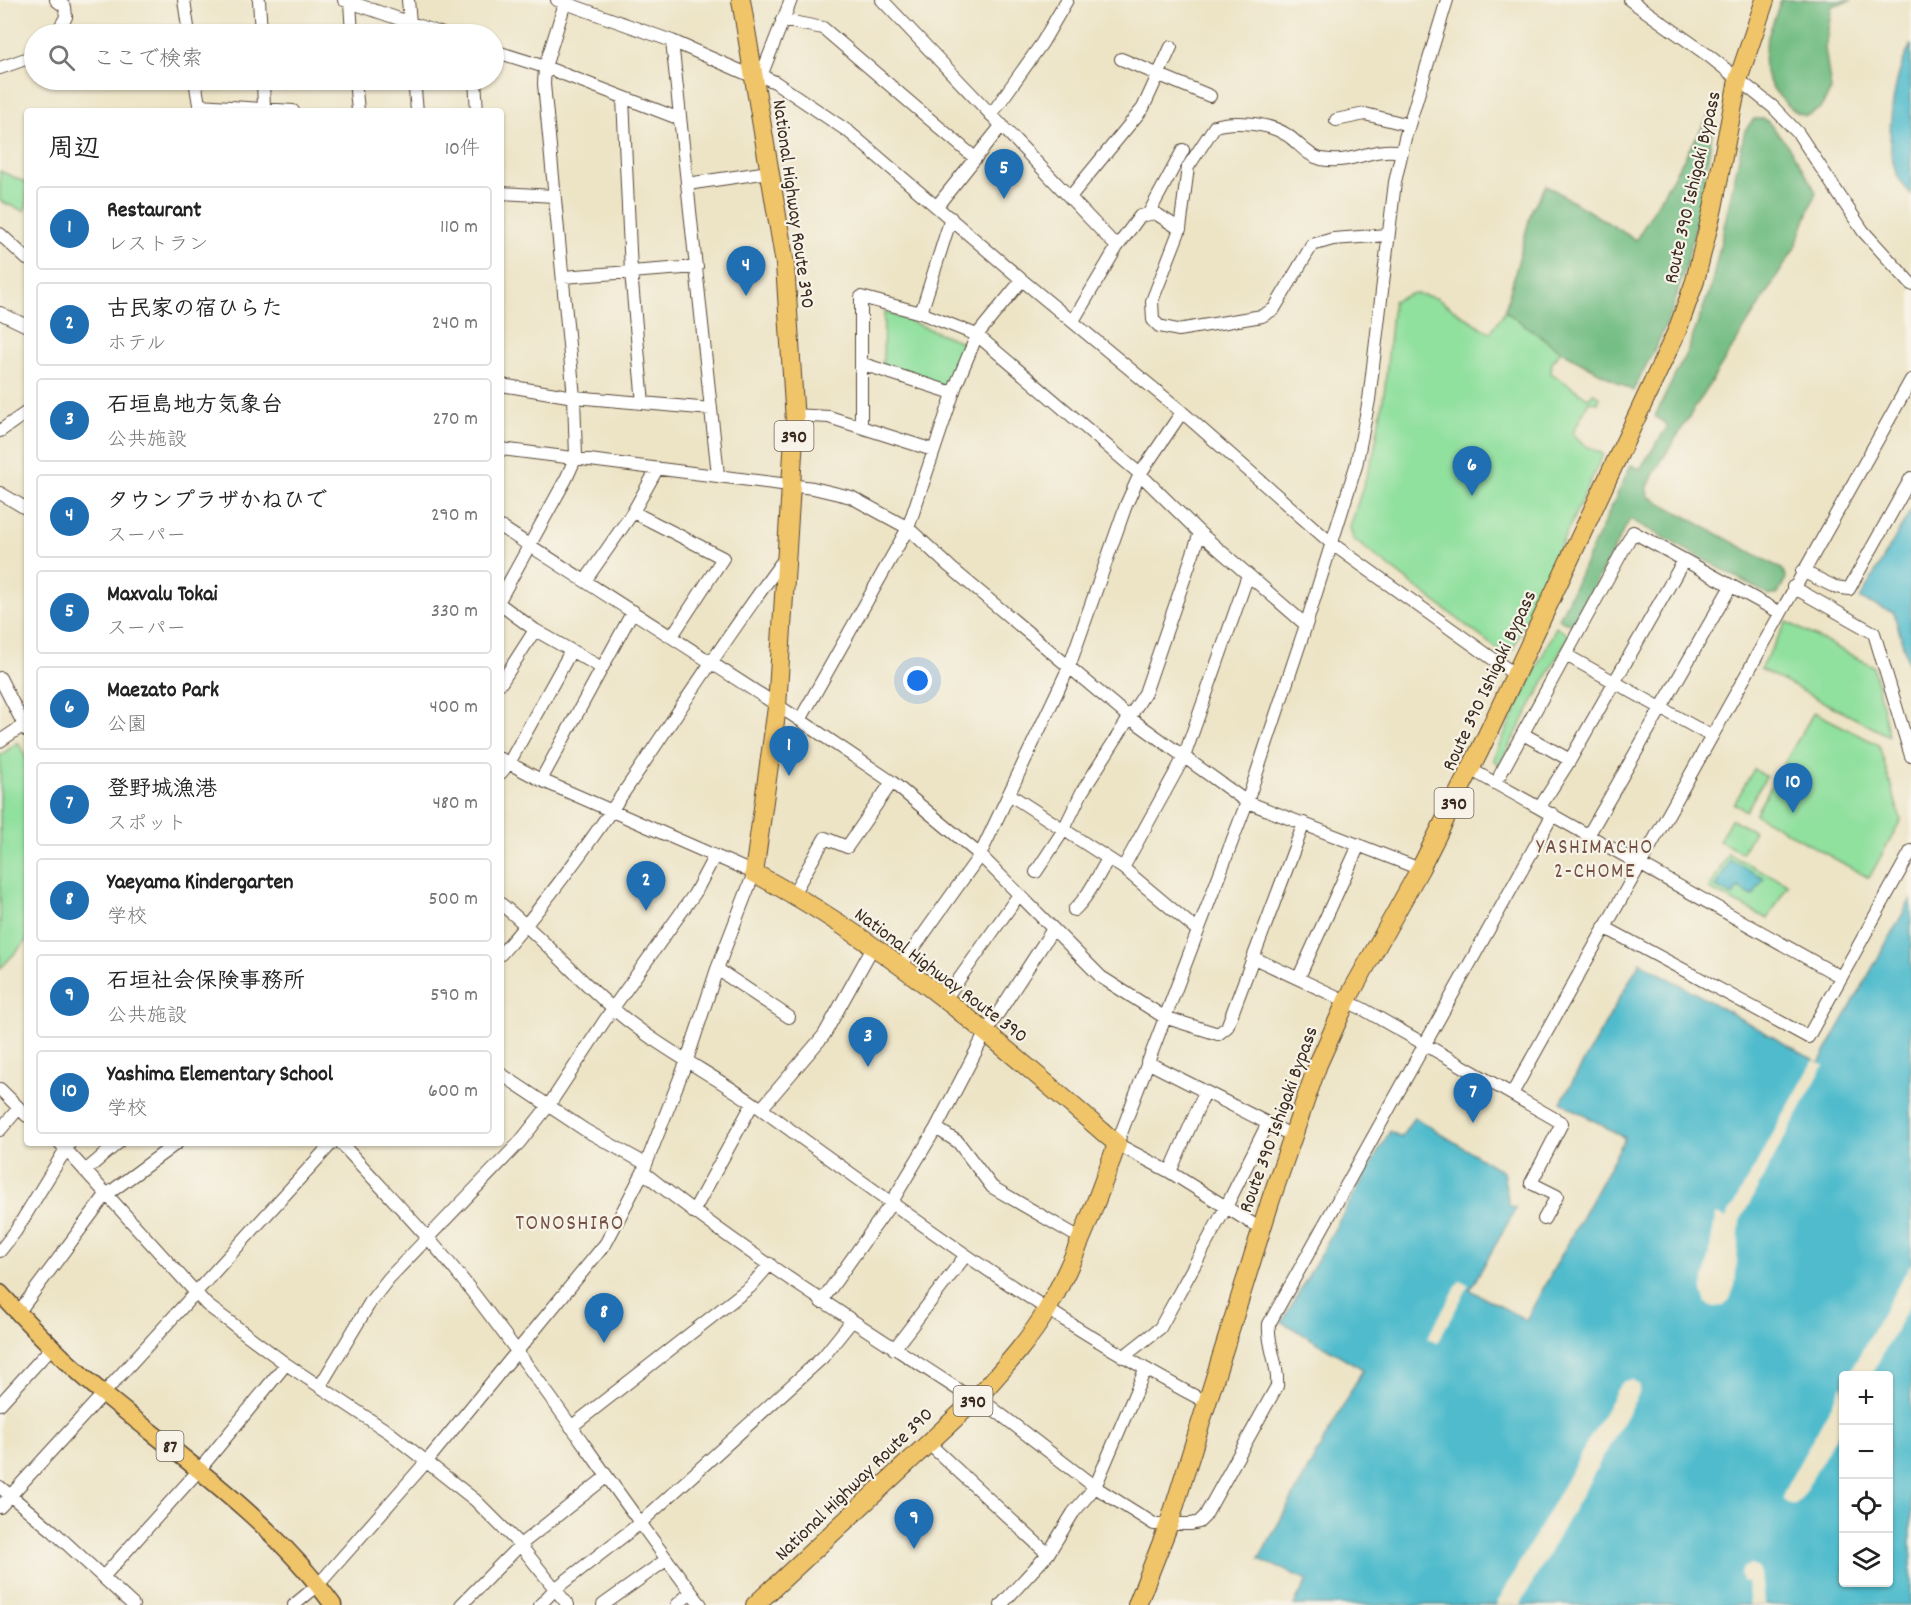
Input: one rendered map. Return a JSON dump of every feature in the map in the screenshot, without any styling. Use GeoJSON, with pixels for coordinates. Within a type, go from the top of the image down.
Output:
{"type":"FeatureCollection","features":[{"type":"Feature","properties":{"kind":"highway","name":"National Highway Route 390"},"geometry":{"type":"LineString","coordinates":[[741,0],[758,77],[785,264],[794,415],[777,706],[754,873],[793,894],[874,945],[986,1032],[1117,1144],[1080,1238],[1046,1311],[976,1399],[927,1442],[842,1526],[755,1605]]}},
{"type":"Feature","properties":{"kind":"highway","name":"Route 390 Ishigaki Bypass"},"geometry":{"type":"LineString","coordinates":[[1137,1605],[1169,1524],[1261,1229],[1318,1064],[1347,1000],[1420,869],[1470,769],[1677,331],[1695,281],[1713,208],[1738,80],[1765,0]]}},
{"type":"Feature","properties":{"kind":"main road","name":"87"},"geometry":{"type":"LineString","coordinates":[[0,1293],[52,1347],[104,1394],[200,1469],[242,1507],[318,1585],[333,1605]]}},
{"type":"Feature","properties":{"kind":"street"},"geometry":{"type":"LineString","coordinates":[[56,0],[65,7],[66,17],[62,24]]}},
{"type":"Feature","properties":{"kind":"street"},"geometry":{"type":"LineString","coordinates":[[184,0],[188,24]]}},
{"type":"Feature","properties":{"kind":"street"},"geometry":{"type":"LineString","coordinates":[[259,0],[260,24]]}},
{"type":"Feature","properties":{"kind":"street"},"geometry":{"type":"LineString","coordinates":[[408,0],[410,24]]}},
{"type":"Feature","properties":{"kind":"street"},"geometry":{"type":"LineString","coordinates":[[758,77],[791,0]]}},
{"type":"Feature","properties":{"kind":"street"},"geometry":{"type":"LineString","coordinates":[[882,0],[894,5],[991,115],[1117,247]]}},
{"type":"Feature","properties":{"kind":"street"},"geometry":{"type":"LineString","coordinates":[[991,115],[1042,43],[1067,0]]}},
{"type":"Feature","properties":{"kind":"street"},"geometry":{"type":"LineString","coordinates":[[1261,1229],[1225,1209],[1170,1172],[1117,1144],[1247,802],[1356,466],[1369,400],[1387,235],[1402,152],[1448,0]]}},
{"type":"Feature","properties":{"kind":"street"},"geometry":{"type":"LineString","coordinates":[[1630,0],[1773,107],[1798,133],[1863,231],[1911,284]]}},
{"type":"Feature","properties":{"kind":"street"},"geometry":{"type":"LineString","coordinates":[[347,1],[399,24]]}},
{"type":"Feature","properties":{"kind":"street"},"geometry":{"type":"LineString","coordinates":[[347,1],[350,24]]}},
{"type":"Feature","properties":{"kind":"street"},"geometry":{"type":"LineString","coordinates":[[504,592],[576,457],[574,397],[544,67],[561,2],[672,41],[758,77],[776,82],[849,132],[1022,280],[1182,412],[1331,543],[1514,674]]}},
{"type":"Feature","properties":{"kind":"street"},"geometry":{"type":"LineString","coordinates":[[782,20],[823,28],[975,158]]}},
{"type":"Feature","properties":{"kind":"street"},"geometry":{"type":"LineString","coordinates":[[672,41],[718,474]]}},
{"type":"Feature","properties":{"kind":"street"},"geometry":{"type":"LineString","coordinates":[[1070,197],[1143,108],[1171,46]]}},
{"type":"Feature","properties":{"kind":"street"},"geometry":{"type":"LineString","coordinates":[[504,54],[544,67],[680,120]]}},
{"type":"Feature","properties":{"kind":"street"},"geometry":{"type":"LineString","coordinates":[[1121,59],[1210,96]]}},
{"type":"Feature","properties":{"kind":"street"},"geometry":{"type":"LineString","coordinates":[[0,68],[24,60]]}},
{"type":"Feature","properties":{"kind":"street"},"geometry":{"type":"LineString","coordinates":[[196,90],[199,108],[264,108],[263,90]]}},
{"type":"Feature","properties":{"kind":"street"},"geometry":{"type":"LineString","coordinates":[[357,90],[358,108]]}},
{"type":"Feature","properties":{"kind":"street"},"geometry":{"type":"LineString","coordinates":[[415,90],[417,108]]}},
{"type":"Feature","properties":{"kind":"street"},"geometry":{"type":"LineString","coordinates":[[476,90],[477,108]]}},
{"type":"Feature","properties":{"kind":"street"},"geometry":{"type":"LineString","coordinates":[[623,98],[631,272],[643,403]]}},
{"type":"Feature","properties":{"kind":"street"},"geometry":{"type":"LineString","coordinates":[[1336,120],[1365,114],[1409,125]]}},
{"type":"Feature","properties":{"kind":"street"},"geometry":{"type":"LineString","coordinates":[[1387,235],[1333,239],[1312,245],[1270,313],[1169,330],[1153,320],[1151,309],[1180,229],[1188,167],[1215,126],[1229,123],[1279,130],[1307,152],[1321,159],[1353,159],[1377,150],[1402,152]]}},
{"type":"Feature","properties":{"kind":"street"},"geometry":{"type":"LineString","coordinates":[[937,206],[1002,125]]}},
{"type":"Feature","properties":{"kind":"street"},"geometry":{"type":"LineString","coordinates":[[1149,213],[1184,150]]}},
{"type":"Feature","properties":{"kind":"street"},"geometry":{"type":"LineString","coordinates":[[687,184],[770,172]]}},
{"type":"Feature","properties":{"kind":"street"},"geometry":{"type":"LineString","coordinates":[[504,193],[554,196]]}},
{"type":"Feature","properties":{"kind":"street"},"geometry":{"type":"LineString","coordinates":[[1073,321],[1117,247],[1140,216],[1149,213],[1160,215],[1180,229]]}},
{"type":"Feature","properties":{"kind":"street"},"geometry":{"type":"LineString","coordinates":[[921,313],[951,218]]}},
{"type":"Feature","properties":{"kind":"street"},"geometry":{"type":"LineString","coordinates":[[0,234],[24,256]]}},
{"type":"Feature","properties":{"kind":"street"},"geometry":{"type":"LineString","coordinates":[[563,277],[697,267]]}},
{"type":"Feature","properties":{"kind":"street"},"geometry":{"type":"LineString","coordinates":[[800,720],[908,528],[953,393],[976,335],[1022,280]]}},
{"type":"Feature","properties":{"kind":"street"},"geometry":{"type":"LineString","coordinates":[[861,426],[863,364],[861,297],[921,313],[976,335],[1140,474],[1200,533],[1306,625]]}},
{"type":"Feature","properties":{"kind":"street"},"geometry":{"type":"LineString","coordinates":[[0,313],[24,325]]}},
{"type":"Feature","properties":{"kind":"street"},"geometry":{"type":"LineString","coordinates":[[863,364],[953,393]]}},
{"type":"Feature","properties":{"kind":"street"},"geometry":{"type":"LineString","coordinates":[[1513,1092],[1779,612],[1911,380]]}},
{"type":"Feature","properties":{"kind":"street"},"geometry":{"type":"LineString","coordinates":[[504,385],[574,397],[711,409]]}},
{"type":"Feature","properties":{"kind":"street"},"geometry":{"type":"LineString","coordinates":[[901,966],[980,855],[1069,667],[1126,505],[1140,474],[1182,412]]}},
{"type":"Feature","properties":{"kind":"street"},"geometry":{"type":"LineString","coordinates":[[0,431],[24,414]]}},
{"type":"Feature","properties":{"kind":"street"},"geometry":{"type":"LineString","coordinates":[[794,415],[830,417],[933,450]]}},
{"type":"Feature","properties":{"kind":"street"},"geometry":{"type":"LineString","coordinates":[[504,449],[657,469],[718,474],[790,487],[813,488],[851,497],[890,516],[908,528],[950,567],[1130,718],[1247,802],[1420,869]]}},
{"type":"Feature","properties":{"kind":"street"},"geometry":{"type":"LineString","coordinates":[[585,581],[633,512],[657,469]]}},
{"type":"Feature","properties":{"kind":"street"},"geometry":{"type":"LineString","coordinates":[[1802,571],[1835,587],[1849,588],[1911,478]]}},
{"type":"Feature","properties":{"kind":"street"},"geometry":{"type":"LineString","coordinates":[[2,497],[24,508]]}},
{"type":"Feature","properties":{"kind":"street"},"geometry":{"type":"LineString","coordinates":[[633,512],[723,558],[672,636]]}},
{"type":"Feature","properties":{"kind":"street"},"geometry":{"type":"LineString","coordinates":[[504,529],[672,636],[892,782],[980,855],[1018,896],[1101,977],[1164,1017],[1218,1034],[1227,1027],[1304,823]]}},
{"type":"Feature","properties":{"kind":"street"},"geometry":{"type":"LineString","coordinates":[[1500,776],[1634,532],[1779,612]]}},
{"type":"Feature","properties":{"kind":"street"},"geometry":{"type":"LineString","coordinates":[[1036,872],[1063,831],[1082,792],[1145,693],[1200,533]]}},
{"type":"Feature","properties":{"kind":"street"},"geometry":{"type":"LineString","coordinates":[[504,951],[527,925],[614,811],[710,661],[785,558]]}},
{"type":"Feature","properties":{"kind":"street"},"geometry":{"type":"LineString","coordinates":[[1540,807],[1570,760],[1684,560]]}},
{"type":"Feature","properties":{"kind":"street"},"geometry":{"type":"LineString","coordinates":[[1123,868],[1184,758],[1248,575]]}},
{"type":"Feature","properties":{"kind":"street"},"geometry":{"type":"LineString","coordinates":[[1589,834],[1731,586]]}},
{"type":"Feature","properties":{"kind":"street"},"geometry":{"type":"LineString","coordinates":[[1793,587],[1874,633],[1911,756]]}},
{"type":"Feature","properties":{"kind":"street"},"geometry":{"type":"LineString","coordinates":[[504,607],[535,630],[602,668]]}},
{"type":"Feature","properties":{"kind":"street"},"geometry":{"type":"LineString","coordinates":[[542,780],[633,611]]}},
{"type":"Feature","properties":{"kind":"street"},"geometry":{"type":"LineString","coordinates":[[504,678],[535,630]]}},
{"type":"Feature","properties":{"kind":"street"},"geometry":{"type":"LineString","coordinates":[[294,1605],[318,1585],[427,1461],[606,1243],[644,1168],[687,1060],[717,969],[754,873],[504,765],[571,651]]}},
{"type":"Feature","properties":{"kind":"street"},"geometry":{"type":"LineString","coordinates":[[1566,655],[1711,736]]}},
{"type":"Feature","properties":{"kind":"street"},"geometry":{"type":"LineString","coordinates":[[0,678],[24,722]]}},
{"type":"Feature","properties":{"kind":"street"},"geometry":{"type":"LineString","coordinates":[[0,741],[24,727]]}},
{"type":"Feature","properties":{"kind":"street"},"geometry":{"type":"LineString","coordinates":[[1522,734],[1570,760]]}},
{"type":"Feature","properties":{"kind":"street"},"geometry":{"type":"LineString","coordinates":[[1470,769],[1841,977]]}},
{"type":"Feature","properties":{"kind":"street"},"geometry":{"type":"LineString","coordinates":[[793,894],[825,838],[847,847],[892,782]]}},
{"type":"Feature","properties":{"kind":"street"},"geometry":{"type":"LineString","coordinates":[[1009,794],[1123,868],[1197,930]]}},
{"type":"Feature","properties":{"kind":"street"},"geometry":{"type":"LineString","coordinates":[[504,1076],[644,1168],[693,1212],[821,1302],[976,1399],[1095,1487],[1154,1524],[1199,1522],[1205,1516],[1277,1386],[1278,1373],[1268,1338],[1269,1324],[1553,814]]}},
{"type":"Feature","properties":{"kind":"street"},"geometry":{"type":"LineString","coordinates":[[1299,977],[1359,845]]}},
{"type":"Feature","properties":{"kind":"street"},"geometry":{"type":"LineString","coordinates":[[1604,927],[1808,1037],[1911,851]]}},
{"type":"Feature","properties":{"kind":"street"},"geometry":{"type":"LineString","coordinates":[[320,1386],[371,1301],[426,1238],[450,1217],[519,1143],[549,1104],[613,1008],[695,894],[714,857]]}},
{"type":"Feature","properties":{"kind":"street"},"geometry":{"type":"LineString","coordinates":[[1074,910],[1087,898],[1093,883],[1108,859]]}},
{"type":"Feature","properties":{"kind":"street"},"geometry":{"type":"LineString","coordinates":[[945,999],[1018,896]]}},
{"type":"Feature","properties":{"kind":"street"},"geometry":{"type":"LineString","coordinates":[[504,906],[527,925],[613,1008],[757,1106],[890,1205],[1046,1311],[1145,1370],[1208,1403]]}},
{"type":"Feature","properties":{"kind":"street"},"geometry":{"type":"LineString","coordinates":[[821,1302],[890,1205],[936,1128],[986,1032],[1053,929]]}},
{"type":"Feature","properties":{"kind":"street"},"geometry":{"type":"LineString","coordinates":[[693,1212],[757,1106],[824,1035],[874,945]]}},
{"type":"Feature","properties":{"kind":"street"},"geometry":{"type":"LineString","coordinates":[[1254,958],[1347,1000],[1513,1092],[1562,1123],[1532,1183],[1557,1196],[1544,1219]]}},
{"type":"Feature","properties":{"kind":"street"},"geometry":{"type":"LineString","coordinates":[[717,969],[789,1017]]}},
{"type":"Feature","properties":{"kind":"street"},"geometry":{"type":"LineString","coordinates":[[1147,1062],[1267,1125],[1293,1136]]}},
{"type":"Feature","properties":{"kind":"street"},"geometry":{"type":"LineString","coordinates":[[0,1089],[23,1112],[0,1130]]}},
{"type":"Feature","properties":{"kind":"street"},"geometry":{"type":"LineString","coordinates":[[1170,1172],[1205,1092]]}},
{"type":"Feature","properties":{"kind":"street"},"geometry":{"type":"LineString","coordinates":[[1123,1357],[1160,1328],[1225,1209],[1267,1125]]}},
{"type":"Feature","properties":{"kind":"street"},"geometry":{"type":"LineString","coordinates":[[936,1128],[958,1143],[992,1187],[1080,1238]]}},
{"type":"Feature","properties":{"kind":"street"},"geometry":{"type":"LineString","coordinates":[[0,1251],[15,1232],[64,1146]]}},
{"type":"Feature","properties":{"kind":"street"},"geometry":{"type":"LineString","coordinates":[[66,1146],[105,1196],[207,1305],[286,1364],[356,1409],[427,1461],[475,1500],[520,1545],[568,1605]]}},
{"type":"Feature","properties":{"kind":"street"},"geometry":{"type":"LineString","coordinates":[[85,1171],[114,1146]]}},
{"type":"Feature","properties":{"kind":"street"},"geometry":{"type":"LineString","coordinates":[[18,1313],[105,1196],[173,1146]]}},
{"type":"Feature","properties":{"kind":"street"},"geometry":{"type":"LineString","coordinates":[[0,1506],[5,1491],[104,1394],[329,1146]]}},
{"type":"Feature","properties":{"kind":"street"},"geometry":{"type":"LineString","coordinates":[[344,1146],[459,1274],[518,1352],[639,1524],[701,1605]]}},
{"type":"Feature","properties":{"kind":"street"},"geometry":{"type":"LineString","coordinates":[[894,1349],[966,1255]]}},
{"type":"Feature","properties":{"kind":"street"},"geometry":{"type":"LineString","coordinates":[[571,1427],[750,1287],[770,1264]]}},
{"type":"Feature","properties":{"kind":"street"},"geometry":{"type":"LineString","coordinates":[[540,1605],[555,1589],[639,1524],[823,1357],[851,1322]]}},
{"type":"Feature","properties":{"kind":"street"},"geometry":{"type":"LineString","coordinates":[[0,1404],[52,1347]]}},
{"type":"Feature","properties":{"kind":"street"},"geometry":{"type":"LineString","coordinates":[[103,1577],[200,1469],[286,1364]]}},
{"type":"Feature","properties":{"kind":"street"},"geometry":{"type":"LineString","coordinates":[[1001,1605],[1048,1554],[1073,1512],[1095,1487],[1145,1370]]}},
{"type":"Feature","properties":{"kind":"street"},"geometry":{"type":"LineString","coordinates":[[927,1442],[1048,1554]]}},
{"type":"Feature","properties":{"kind":"street"},"geometry":{"type":"LineString","coordinates":[[461,1605],[520,1545],[606,1477]]}},
{"type":"Feature","properties":{"kind":"street"},"geometry":{"type":"LineString","coordinates":[[5,1491],[133,1605]]}},
{"type":"Feature","properties":{"kind":"street"},"geometry":{"type":"LineString","coordinates":[[603,1605],[666,1560]]}},
{"type":"Feature","properties":{"kind":"street"},"geometry":{"type":"LineString","coordinates":[[677,1605],[691,1592]]}},
{"type":"Feature","properties":{"kind":"green space"},"geometry":{"type":"Polygon","coordinates":[[[1781,0],[1852,0],[1832,6],[1825,48],[1831,90],[1820,109],[1806,116],[1795,111],[1780,97],[1766,74],[1765,50],[1781,0]]]}},
{"type":"Feature","properties":{"kind":"green space"},"geometry":{"type":"Polygon","coordinates":[[[1716,104],[1703,186],[1685,268],[1664,329],[1633,391],[1561,351],[1505,311],[1532,209],[1546,185],[1636,240],[1716,104]]]}},
{"type":"Feature","properties":{"kind":"green space"},"geometry":{"type":"Polygon","coordinates":[[[1754,119],[1765,119],[1773,127],[1805,172],[1816,192],[1795,248],[1655,471],[1647,489],[1648,496],[1782,569],[1786,578],[1777,595],[1769,595],[1630,519],[1573,625],[1559,619],[1631,465],[1640,469],[1668,426],[1655,416],[1689,347],[1711,287],[1745,130],[1754,119]]]}},
{"type":"Feature","properties":{"kind":"green space"},"geometry":{"type":"Polygon","coordinates":[[[0,171],[24,182],[24,211],[0,201],[0,171]]]}},
{"type":"Feature","properties":{"kind":"green space"},"geometry":{"type":"Polygon","coordinates":[[[1413,293],[1436,298],[1490,333],[1505,311],[1561,351],[1552,362],[1551,373],[1588,398],[1594,393],[1600,397],[1598,403],[1589,401],[1573,433],[1582,444],[1603,454],[1512,651],[1501,652],[1353,539],[1350,527],[1374,452],[1385,387],[1393,301],[1413,293]]]}},
{"type":"Feature","properties":{"kind":"green space"},"geometry":{"type":"Polygon","coordinates":[[[884,311],[969,345],[951,390],[883,367],[884,311]]]}},
{"type":"Feature","properties":{"kind":"green space"},"geometry":{"type":"Polygon","coordinates":[[[1787,622],[1873,666],[1889,736],[1760,669],[1787,622]]]}},
{"type":"Feature","properties":{"kind":"green space"},"geometry":{"type":"Polygon","coordinates":[[[1556,627],[1569,635],[1499,765],[1494,761],[1495,754],[1556,627]]]}},
{"type":"Feature","properties":{"kind":"green space"},"geometry":{"type":"Polygon","coordinates":[[[1814,712],[1879,745],[1901,820],[1869,878],[1755,814],[1814,712]]]}},
{"type":"Feature","properties":{"kind":"green space"},"geometry":{"type":"Polygon","coordinates":[[[18,742],[24,754],[24,943],[0,969],[0,756],[18,742]]]}},
{"type":"Feature","properties":{"kind":"green space"},"geometry":{"type":"Polygon","coordinates":[[[1754,769],[1766,777],[1746,811],[1734,804],[1754,769]]]}},
{"type":"Feature","properties":{"kind":"green space"},"geometry":{"type":"Polygon","coordinates":[[[1731,819],[1754,831],[1742,853],[1719,841],[1731,819]]]}},
{"type":"Feature","properties":{"kind":"green space"},"geometry":{"type":"Polygon","coordinates":[[[1728,854],[1788,884],[1768,919],[1709,889],[1728,854]]]}},
{"type":"Feature","properties":{"kind":"water"},"geometry":{"type":"Polygon","coordinates":[[[1911,45],[1911,195],[1896,172],[1890,143],[1895,89],[1911,45]]]}},
{"type":"Feature","properties":{"kind":"water"},"geometry":{"type":"Polygon","coordinates":[[[1911,510],[1911,673],[1894,613],[1860,599],[1911,510]]]}},
{"type":"Feature","properties":{"kind":"water"},"geometry":{"type":"Polygon","coordinates":[[[1730,860],[1764,878],[1753,896],[1738,888],[1733,896],[1716,887],[1730,860]]]}},
{"type":"Feature","properties":{"kind":"water"},"geometry":{"type":"Polygon","coordinates":[[[1911,899],[1911,1605],[1294,1605],[1307,1580],[1259,1559],[1363,1369],[1282,1322],[1390,1131],[1401,1138],[1414,1117],[1503,1172],[1509,1205],[1516,1208],[1470,1290],[1526,1320],[1625,1138],[1561,1102],[1640,962],[1819,1063],[1911,899]]]}},
{"type":"Feature","properties":{"kind":"pier"},"geometry":{"type":"Polygon","coordinates":[[[1814,1060],[1824,1065],[1740,1221],[1735,1285],[1730,1299],[1724,1306],[1714,1307],[1706,1303],[1702,1292],[1716,1214],[1726,1218],[1814,1060]]]}},
{"type":"Feature","properties":{"kind":"pier"},"geometry":{"type":"Polygon","coordinates":[[[1911,1263],[1911,1303],[1873,1371],[1850,1371],[1911,1263]]]}},
{"type":"Feature","properties":{"kind":"pier"},"geometry":{"type":"Polygon","coordinates":[[[1460,1280],[1469,1285],[1437,1343],[1427,1338],[1460,1280]]]}},
{"type":"Feature","properties":{"kind":"pier"},"geometry":{"type":"Polygon","coordinates":[[[1633,1380],[1640,1386],[1639,1393],[1520,1605],[1496,1605],[1618,1388],[1624,1381],[1633,1380]]]}},
{"type":"Feature","properties":{"kind":"pier"},"geometry":{"type":"Polygon","coordinates":[[[1839,1391],[1839,1431],[1800,1500],[1794,1505],[1787,1503],[1783,1499],[1784,1491],[1839,1391]]]}},
{"type":"Feature","properties":{"kind":"pier"},"geometry":{"type":"Polygon","coordinates":[[[1751,1565],[1758,1568],[1761,1573],[1764,1605],[1750,1605],[1747,1582],[1742,1581],[1740,1574],[1744,1567],[1751,1565]]]}},
{"type":"Feature","properties":{"kind":"place","name":"Maxvalu Tokai"},"geometry":{"type":"Point","coordinates":[1004,199]}},
{"type":"Feature","properties":{"kind":"place","name":"タウンプラザかねひで"},"geometry":{"type":"Point","coordinates":[746,296]}},
{"type":"Feature","properties":{"kind":"place","name":"Maezato Park"},"geometry":{"type":"Point","coordinates":[1472,496]}},
{"type":"Feature","properties":{"kind":"place","name":"Restaurant"},"geometry":{"type":"Point","coordinates":[789,776]}},
{"type":"Feature","properties":{"kind":"place","name":"Yashima Elementary School"},"geometry":{"type":"Point","coordinates":[1793,813]}},
{"type":"Feature","properties":{"kind":"place","name":"古民家の宿ひらた"},"geometry":{"type":"Point","coordinates":[646,911]}},
{"type":"Feature","properties":{"kind":"place","name":"石垣島地方気象台"},"geometry":{"type":"Point","coordinates":[868,1067]}},
{"type":"Feature","properties":{"kind":"place","name":"登野城漁港"},"geometry":{"type":"Point","coordinates":[1473,1123]}},
{"type":"Feature","properties":{"kind":"place","name":"Yaeyama Kindergarten"},"geometry":{"type":"Point","coordinates":[604,1343]}},
{"type":"Feature","properties":{"kind":"place","name":"石垣社会保険事務所"},"geometry":{"type":"Point","coordinates":[914,1549]}},
{"type":"Feature","properties":{"kind":"district","name":"YASHIMACHO 2-CHOME"},"geometry":{"type":"Point","coordinates":[1595,858]}},
{"type":"Feature","properties":{"kind":"district","name":"TONOSHIRO"},"geometry":{"type":"Point","coordinates":[570,1221]}}]}
